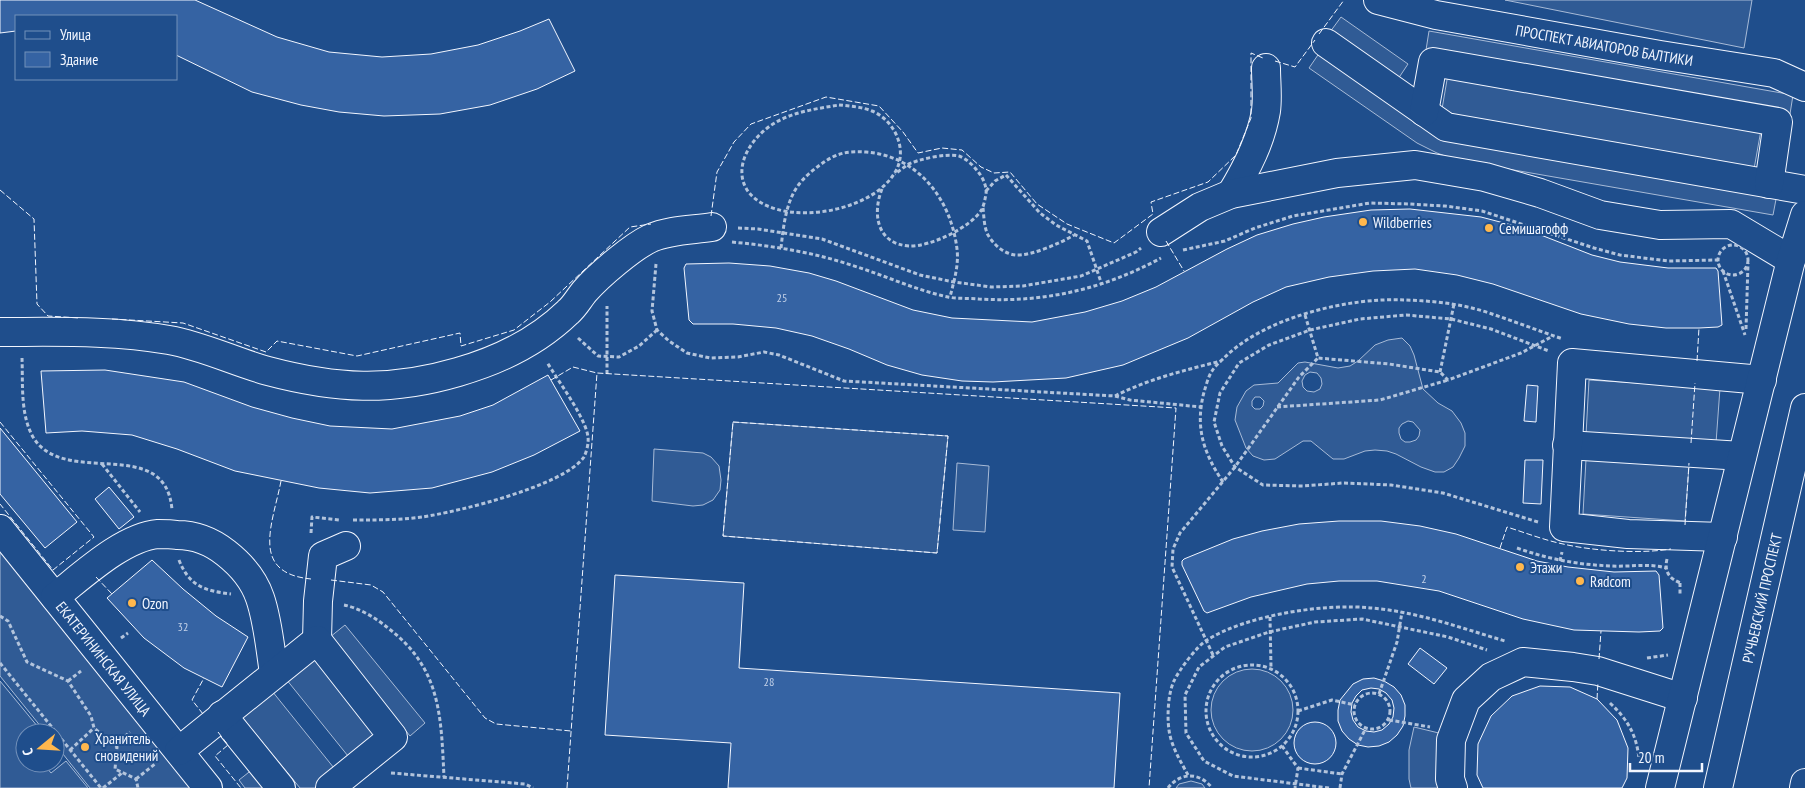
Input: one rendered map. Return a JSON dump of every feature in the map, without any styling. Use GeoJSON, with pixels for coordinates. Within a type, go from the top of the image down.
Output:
{"type":"FeatureCollection","features":[{"type":"Feature","properties":{"kind":"street","name":"ПРОСПЕКТ АВИАТОРОВ БАЛТИКИ"},"geometry":{"type":"LineString","coordinates":[[1378,0],[1436,15],[1660,55],[1774,73],[1805,87]]}},
{"type":"Feature","properties":{"kind":"street"},"geometry":{"type":"LineString","coordinates":[[1326,44],[1446,127],[1805,190]]}},
{"type":"Feature","properties":{"kind":"street"},"geometry":{"type":"LineString","coordinates":[[1424,112],[1433,62],[1778,122],[1768,184]]}},
{"type":"Feature","properties":{"kind":"street"},"geometry":{"type":"LineString","coordinates":[[1230,194],[1243,175],[1257,145],[1266,110],[1266,68]]}},
{"type":"Feature","properties":{"kind":"street"},"geometry":{"type":"LineString","coordinates":[[1163,244],[1200,207],[1230,194],[1337,173],[1415,165],[1485,177],[1540,193],[1600,215],[1660,225],[1731,224],[1792,260]]}},
{"type":"Feature","properties":{"kind":"street"},"geometry":{"type":"LineString","coordinates":[[1660,788],[1742,456],[1805,215]]}},
{"type":"Feature","properties":{"kind":"street"},"geometry":{"type":"LineString","coordinates":[[0,332],[90,331],[136,335],[171,340],[268,371],[311,380],[372,387],[410,384],[459,372],[510,354],[544,333],[570,310],[586,290],[636,246],[653,237],[676,232],[718,235]]}},
{"type":"Feature","properties":{"kind":"street"},"geometry":{"type":"LineString","coordinates":[[1723,536],[1628,534],[1564,527],[1570,352],[1762,380]]}},
{"type":"Feature","properties":{"kind":"street","name":"РУЧЬЕВСКИЙ ПРОСПЕКТ"},"geometry":{"type":"LineString","coordinates":[[1718,788],[1805,408]]}},
{"type":"Feature","properties":{"kind":"street"},"geometry":{"type":"LineString","coordinates":[[1567,445],[1742,456]]}},
{"type":"Feature","properties":{"kind":"street","name":"ЕКАТЕРИНИНСКАЯ УЛИЦА"},"geometry":{"type":"LineString","coordinates":[[0,529],[208,788]]}},
{"type":"Feature","properties":{"kind":"street"},"geometry":{"type":"LineString","coordinates":[[55,597],[113,552],[138,540],[157,534],[184,535],[204,539],[236,561],[252,581],[260,597],[274,673]]}},
{"type":"Feature","properties":{"kind":"street"},"geometry":{"type":"LineString","coordinates":[[330,788],[393,737],[316,640],[318,601],[334,551]]}},
{"type":"Feature","properties":{"kind":"street"},"geometry":{"type":"LineString","coordinates":[[179,751],[316,640]]}},
{"type":"Feature","properties":{"kind":"street"},"geometry":{"type":"LineString","coordinates":[[1453,788],[1450,779],[1451,740],[1466,700],[1516,652],[1608,674],[1683,698]]}},
{"type":"Feature","properties":{"kind":"street"},"geometry":{"type":"LineString","coordinates":[[222,715],[282,788]]}},
{"type":"Feature","properties":{"kind":"street"},"geometry":{"type":"LineString","coordinates":[[1804,788],[1805,783]]}},
{"type":"Feature","properties":{"kind":"path"},"geometry":{"type":"LineString","coordinates":[[894,174],[901,160],[901,146],[896,134],[886,120],[872,112],[838,105],[813,109],[780,120],[770,126],[757,137],[746,152],[741,165],[742,182],[751,195],[775,209],[808,212],[836,209],[869,197],[882,188],[894,174],[908,164],[935,158],[960,157],[973,165],[982,177],[986,191],[983,208],[988,235],[1003,251],[1016,255],[1030,252],[1066,239],[1074,234]]}},
{"type":"Feature","properties":{"kind":"path"},"geometry":{"type":"LineString","coordinates":[[781,248],[788,211],[794,192],[802,180],[837,154],[879,153],[908,164],[935,190],[947,211],[954,232],[957,260],[950,297]]}},
{"type":"Feature","properties":{"kind":"path"},"geometry":{"type":"LineString","coordinates":[[986,191],[995,181],[1006,175],[1040,213],[1087,241],[1102,285]]}},
{"type":"Feature","properties":{"kind":"path"},"geometry":{"type":"LineString","coordinates":[[882,188],[877,200],[876,214],[879,227],[887,237],[897,244],[911,246],[924,244],[954,232],[970,222],[983,208]]}},
{"type":"Feature","properties":{"kind":"path"},"geometry":{"type":"LineString","coordinates":[[1181,250],[1225,241],[1254,228],[1300,214],[1370,204],[1409,204],[1482,211],[1620,255],[1668,261],[1718,260]]}},
{"type":"Feature","properties":{"kind":"path"},"geometry":{"type":"LineString","coordinates":[[718,235],[758,229],[822,239],[920,275],[991,287],[1023,286],[1081,276],[1136,252],[1163,244]]}},
{"type":"Feature","properties":{"kind":"path"},"geometry":{"type":"LineString","coordinates":[[718,235],[828,258],[918,289],[950,297],[1026,300],[1102,285],[1143,268],[1163,244]]}},
{"type":"Feature","properties":{"kind":"path"},"geometry":{"type":"LineString","coordinates":[[1734,244],[1746,250],[1748,262],[1745,336],[1718,260],[1719,254],[1723,248],[1734,244]]}},
{"type":"Feature","properties":{"kind":"path"},"geometry":{"type":"LineString","coordinates":[[650,262],[657,258],[652,311],[657,330],[687,353],[710,358],[738,357],[764,352],[779,355],[844,381],[1115,396],[1130,400],[1200,407]]}},
{"type":"Feature","properties":{"kind":"path"},"geometry":{"type":"LineString","coordinates":[[1723,271],[1735,275],[1741,273],[1746,268],[1748,262]]}},
{"type":"Feature","properties":{"kind":"path"},"geometry":{"type":"LineString","coordinates":[[1223,482],[1214,468],[1202,438],[1200,407],[1212,371],[1242,342],[1262,330],[1335,306],[1382,300],[1426,301],[1454,304],[1490,313],[1553,336],[1570,352]]}},
{"type":"Feature","properties":{"kind":"path"},"geometry":{"type":"LineString","coordinates":[[607,374],[608,304]]}},
{"type":"Feature","properties":{"kind":"path"},"geometry":{"type":"LineString","coordinates":[[1440,372],[1454,304]]}},
{"type":"Feature","properties":{"kind":"path"},"geometry":{"type":"LineString","coordinates":[[1305,315],[1318,358]]}},
{"type":"Feature","properties":{"kind":"path"},"geometry":{"type":"LineString","coordinates":[[1564,527],[1540,522],[1443,493],[1391,484],[1263,485],[1235,467],[1222,446],[1214,422],[1220,393],[1239,363],[1268,345],[1310,330],[1360,319],[1406,315],[1451,319],[1490,329],[1536,346],[1570,352]]}},
{"type":"Feature","properties":{"kind":"path"},"geometry":{"type":"LineString","coordinates":[[574,334],[598,356],[619,357],[639,346],[657,330]]}},
{"type":"Feature","properties":{"kind":"path"},"geometry":{"type":"LineString","coordinates":[[1277,407],[1380,400],[1448,380],[1520,353],[1553,336]]}},
{"type":"Feature","properties":{"kind":"path"},"geometry":{"type":"LineString","coordinates":[[334,551],[309,554],[312,517],[337,520],[384,520],[458,511],[516,493],[548,481],[571,469],[585,456],[588,440],[586,425],[544,357]]}},
{"type":"Feature","properties":{"kind":"path"},"geometry":{"type":"LineString","coordinates":[[1213,655],[1172,567],[1173,549],[1180,532],[1235,467],[1298,377],[1318,358],[1389,364],[1440,372],[1448,380]]}},
{"type":"Feature","properties":{"kind":"path"},"geometry":{"type":"LineString","coordinates":[[1115,396],[1129,389],[1222,360]]}},
{"type":"Feature","properties":{"kind":"path"},"geometry":{"type":"LineString","coordinates":[[1517,548],[1538,556],[1585,565],[1639,567],[1656,565],[1666,568]]}},
{"type":"Feature","properties":{"kind":"path"},"geometry":{"type":"LineString","coordinates":[[1671,554],[1667,560],[1666,568],[1668,575],[1680,583],[1687,582]]}},
{"type":"Feature","properties":{"kind":"path"},"geometry":{"type":"LineString","coordinates":[[1680,583],[1680,602]]}},
{"type":"Feature","properties":{"kind":"path"},"geometry":{"type":"LineString","coordinates":[[1188,775],[1169,732],[1168,711],[1174,682],[1205,641],[1224,631],[1270,617],[1317,608],[1370,607],[1437,620],[1516,652]]}},
{"type":"Feature","properties":{"kind":"path"},"geometry":{"type":"LineString","coordinates":[[1379,694],[1397,642],[1402,612]]}},
{"type":"Feature","properties":{"kind":"path"},"geometry":{"type":"LineString","coordinates":[[0,616],[8,621],[27,662],[68,682],[91,716],[94,728],[117,747],[115,770],[136,779]]}},
{"type":"Feature","properties":{"kind":"path"},"geometry":{"type":"LineString","coordinates":[[1270,617],[1271,669]]}},
{"type":"Feature","properties":{"kind":"path"},"geometry":{"type":"LineString","coordinates":[[1329,788],[1233,776],[1204,761],[1186,733],[1185,695],[1199,667],[1225,648],[1269,632],[1315,622],[1362,619],[1516,652]]}},
{"type":"Feature","properties":{"kind":"path"},"geometry":{"type":"LineString","coordinates":[[1644,658],[1660,657],[1674,651]]}},
{"type":"Feature","properties":{"kind":"path"},"geometry":{"type":"LineString","coordinates":[[0,662],[102,788],[122,773]]}},
{"type":"Feature","properties":{"kind":"path"},"geometry":{"type":"LineString","coordinates":[[1245,665],[1258,665],[1271,669],[1282,676],[1296,698],[1298,711],[1296,724],[1282,746],[1271,753],[1258,757],[1245,757],[1221,746],[1207,724],[1205,711],[1210,692],[1221,676],[1232,669],[1245,665]]}},
{"type":"Feature","properties":{"kind":"path"},"geometry":{"type":"LineString","coordinates":[[1608,674],[1604,698],[1618,710],[1636,738],[1639,757],[1638,764]]}},
{"type":"Feature","properties":{"kind":"path"},"geometry":{"type":"LineString","coordinates":[[1379,694],[1389,704],[1389,720],[1380,728],[1373,730],[1359,725],[1355,719],[1355,705],[1365,695],[1379,694]]}},
{"type":"Feature","properties":{"kind":"path"},"geometry":{"type":"LineString","coordinates":[[1298,711],[1332,700],[1355,705]]}},
{"type":"Feature","properties":{"kind":"path"},"geometry":{"type":"LineString","coordinates":[[1389,720],[1454,731]]}},
{"type":"Feature","properties":{"kind":"path"},"geometry":{"type":"LineString","coordinates":[[70,750],[94,728]]}},
{"type":"Feature","properties":{"kind":"path"},"geometry":{"type":"LineString","coordinates":[[1340,788],[1342,774],[1366,728]]}},
{"type":"Feature","properties":{"kind":"path"},"geometry":{"type":"LineString","coordinates":[[115,745],[130,732]]}},
{"type":"Feature","properties":{"kind":"path"},"geometry":{"type":"LineString","coordinates":[[1282,746],[1298,768],[1295,788]]}},
{"type":"Feature","properties":{"kind":"path"},"geometry":{"type":"LineString","coordinates":[[136,779],[155,764]]}},
{"type":"Feature","properties":{"kind":"path"},"geometry":{"type":"LineString","coordinates":[[1298,768],[1342,774]]}},
{"type":"Feature","properties":{"kind":"path"},"geometry":{"type":"LineString","coordinates":[[388,773],[525,784],[534,788]]}},
{"type":"Feature","properties":{"kind":"path"},"geometry":{"type":"LineString","coordinates":[[1168,788],[1179,778],[1188,775],[1197,776],[1205,780],[1212,788]]}},
{"type":"Feature","properties":{"kind":"path"},"geometry":{"type":"LineString","coordinates":[[136,779],[138,788]]}},
{"type":"Feature","properties":{"kind":"shaded area"},"geometry":{"type":"Polygon","coordinates":[[[1505,0],[1752,0],[1744,48],[1505,0]]]}},
{"type":"Feature","properties":{"kind":"shaded area"},"geometry":{"type":"Polygon","coordinates":[[[1341,17],[1408,64],[1398,79],[1330,32],[1341,17]]]}},
{"type":"Feature","properties":{"kind":"shaded area"},"geometry":{"type":"Polygon","coordinates":[[[1429,31],[1793,95],[1790,114],[1426,50],[1429,31]]]}},
{"type":"Feature","properties":{"kind":"shaded area"},"geometry":{"type":"Polygon","coordinates":[[[1320,52],[1428,126],[1777,194],[1773,215],[1456,160],[1417,143],[1309,68],[1320,52]]]}},
{"type":"Feature","properties":{"kind":"shaded area"},"geometry":{"type":"Polygon","coordinates":[[[1448,74],[1761,130],[1754,169],[1462,118],[1442,109],[1448,74]]]}},
{"type":"Feature","properties":{"kind":"shaded area"},"geometry":{"type":"Polygon","coordinates":[[[1402,338],[1410,346],[1423,389],[1438,403],[1452,411],[1461,423],[1465,433],[1465,446],[1453,467],[1444,472],[1435,472],[1396,454],[1375,450],[1365,451],[1344,459],[1333,459],[1311,441],[1303,441],[1275,459],[1264,460],[1253,456],[1246,448],[1235,420],[1237,407],[1246,391],[1254,385],[1278,383],[1298,363],[1305,362],[1338,368],[1350,366],[1375,345],[1388,340],[1402,338]],[[1310,372],[1305,375],[1302,381],[1303,387],[1307,391],[1314,392],[1320,389],[1322,384],[1321,378],[1317,373],[1310,372]],[[1255,397],[1252,401],[1252,406],[1255,409],[1260,409],[1263,406],[1264,401],[1260,397],[1255,397]],[[1408,421],[1399,428],[1401,439],[1405,442],[1416,440],[1420,430],[1413,422],[1408,421]]]}},
{"type":"Feature","properties":{"kind":"shaded area"},"geometry":{"type":"Polygon","coordinates":[[[1589,380],[1720,388],[1716,443],[1586,435],[1589,380]]]}},
{"type":"Feature","properties":{"kind":"shaded area"},"geometry":{"type":"Polygon","coordinates":[[[733,422],[948,436],[937,553],[723,536],[733,422]]]}},
{"type":"Feature","properties":{"kind":"shaded area"},"geometry":{"type":"Polygon","coordinates":[[[654,449],[703,453],[711,457],[719,466],[721,480],[720,490],[713,500],[703,505],[693,506],[652,501],[654,449]]]}},
{"type":"Feature","properties":{"kind":"shaded area"},"geometry":{"type":"Polygon","coordinates":[[[1586,459],[1689,466],[1685,521],[1583,514],[1586,459]]]}},
{"type":"Feature","properties":{"kind":"shaded area"},"geometry":{"type":"Polygon","coordinates":[[[957,463],[989,466],[985,532],[953,530],[957,463]]]}},
{"type":"Feature","properties":{"kind":"shaded area"},"geometry":{"type":"Polygon","coordinates":[[[0,547],[194,788],[90,788],[65,757],[65,723],[38,723],[0,676],[0,547]]]}},
{"type":"Feature","properties":{"kind":"shaded area"},"geometry":{"type":"Polygon","coordinates":[[[345,625],[425,723],[410,736],[330,637],[345,625]]]}},
{"type":"Feature","properties":{"kind":"shaded area"},"geometry":{"type":"Polygon","coordinates":[[[317,654],[383,736],[352,761],[286,679],[317,654]]]}},
{"type":"Feature","properties":{"kind":"shaded area"},"geometry":{"type":"Polygon","coordinates":[[[1252,669],[1268,672],[1281,681],[1290,694],[1293,710],[1290,726],[1281,739],[1268,748],[1252,751],[1236,748],[1223,739],[1214,726],[1211,710],[1214,694],[1223,681],[1236,672],[1252,669]]]}},
{"type":"Feature","properties":{"kind":"shaded area"},"geometry":{"type":"Polygon","coordinates":[[[0,681],[35,723],[15,723],[15,773],[65,773],[66,761],[88,788],[0,788],[0,681]]]}},
{"type":"Feature","properties":{"kind":"shaded area"},"geometry":{"type":"Polygon","coordinates":[[[272,691],[338,773],[319,788],[300,788],[241,716],[272,691]]]}},
{"type":"Feature","properties":{"kind":"shaded area"},"geometry":{"type":"Polygon","coordinates":[[[1414,727],[1443,734],[1442,788],[1411,788],[1409,779],[1409,750],[1414,727]]]}},
{"type":"Feature","properties":{"kind":"shaded area"},"geometry":{"type":"Polygon","coordinates":[[[258,765],[277,788],[245,788],[239,780],[258,765]]]}},
{"type":"Feature","properties":{"kind":"shaded area"},"geometry":{"type":"Polygon","coordinates":[[[1191,781],[1202,784],[1205,788],[1176,788],[1179,784],[1191,781]]]}},
{"type":"Feature","properties":{"kind":"building"},"geometry":{"type":"Polygon","coordinates":[[[0,0],[195,0],[277,37],[329,52],[382,57],[431,54],[478,45],[549,19],[575,71],[537,89],[490,105],[440,114],[384,116],[339,112],[301,105],[252,92],[178,56],[178,15],[15,15],[15,31],[0,33],[0,0]]]}},
{"type":"Feature","properties":{"kind":"building"},"geometry":{"type":"Polygon","coordinates":[[[1410,209],[1481,217],[1523,228],[1592,255],[1620,262],[1668,268],[1716,268],[1718,271],[1722,325],[1718,327],[1666,328],[1629,324],[1581,314],[1493,284],[1457,275],[1415,269],[1373,271],[1329,277],[1286,287],[1253,302],[1188,338],[1123,365],[1066,378],[993,382],[962,381],[922,375],[887,365],[812,336],[776,328],[733,324],[693,324],[689,320],[684,268],[686,264],[729,263],[770,266],[809,273],[836,281],[913,310],[952,318],[1032,322],[1085,312],[1122,301],[1156,287],[1257,235],[1293,224],[1371,210],[1410,209]]]}},
{"type":"Feature","properties":{"kind":"building"},"geometry":{"type":"Polygon","coordinates":[[[105,370],[184,382],[252,407],[330,426],[392,429],[460,416],[493,405],[548,375],[580,431],[534,455],[492,472],[432,488],[370,493],[319,488],[235,471],[177,449],[132,435],[82,431],[46,433],[41,371],[105,370]]]}},
{"type":"Feature","properties":{"kind":"building"},"geometry":{"type":"Polygon","coordinates":[[[1527,385],[1538,386],[1536,422],[1524,421],[1527,385]]]}},
{"type":"Feature","properties":{"kind":"building"},"geometry":{"type":"Polygon","coordinates":[[[0,428],[77,522],[45,548],[0,494],[0,428]]]}},
{"type":"Feature","properties":{"kind":"building"},"geometry":{"type":"Polygon","coordinates":[[[1525,460],[1543,460],[1541,504],[1523,503],[1525,460]]]}},
{"type":"Feature","properties":{"kind":"building"},"geometry":{"type":"Polygon","coordinates":[[[109,487],[134,517],[119,529],[95,499],[109,487]]]}},
{"type":"Feature","properties":{"kind":"building"},"geometry":{"type":"Polygon","coordinates":[[[1339,521],[1381,521],[1420,526],[1456,534],[1537,561],[1568,567],[1614,572],[1656,571],[1659,575],[1663,628],[1660,631],[1639,632],[1574,630],[1523,619],[1439,591],[1377,581],[1339,581],[1307,584],[1251,597],[1207,613],[1204,611],[1182,565],[1184,559],[1233,539],[1299,524],[1339,521]]]}},
{"type":"Feature","properties":{"kind":"building"},"geometry":{"type":"Polygon","coordinates":[[[152,560],[216,616],[248,637],[222,687],[184,668],[144,638],[107,598],[152,560]]]}},
{"type":"Feature","properties":{"kind":"building"},"geometry":{"type":"Polygon","coordinates":[[[615,575],[744,583],[739,668],[1120,693],[1114,788],[728,788],[731,743],[605,735],[615,575]]]}},
{"type":"Feature","properties":{"kind":"building"},"geometry":{"type":"Polygon","coordinates":[[[1420,648],[1447,668],[1434,684],[1408,664],[1420,648]]]}},
{"type":"Feature","properties":{"kind":"building"},"geometry":{"type":"Polygon","coordinates":[[[1374,678],[1394,687],[1401,695],[1405,705],[1403,726],[1389,742],[1379,746],[1368,747],[1358,745],[1342,731],[1338,721],[1340,700],[1353,684],[1363,679],[1374,678]],[[1379,689],[1362,690],[1352,703],[1351,712],[1353,720],[1358,727],[1366,731],[1382,730],[1393,717],[1394,708],[1392,700],[1379,689]]]}},
{"type":"Feature","properties":{"kind":"building"},"geometry":{"type":"Polygon","coordinates":[[[1540,686],[1570,687],[1597,699],[1617,720],[1628,748],[1627,778],[1622,788],[1483,788],[1477,775],[1478,744],[1491,716],[1512,696],[1540,686]]]}},
{"type":"Feature","properties":{"kind":"building"},"geometry":{"type":"Polygon","coordinates":[[[1311,722],[1319,722],[1330,728],[1336,743],[1330,758],[1319,764],[1311,764],[1300,758],[1294,747],[1294,739],[1300,728],[1311,722]]]}},
{"type":"Feature","properties":{"kind":"fence"},"geometry":{"type":"LineString","coordinates":[[1319,34],[1344,0]]}},
{"type":"Feature","properties":{"kind":"fence"},"geometry":{"type":"LineString","coordinates":[[1275,61],[1295,67],[1315,40]]}},
{"type":"Feature","properties":{"kind":"fence"},"geometry":{"type":"LineString","coordinates":[[711,216],[717,172],[734,142],[751,124],[826,97],[879,106],[903,132],[918,153],[942,148],[962,150],[981,167],[994,173],[1010,172],[1037,204],[1067,224],[1114,243],[1153,214],[1151,202],[1208,182],[1236,155],[1251,118],[1251,53],[1263,58]]}},
{"type":"Feature","properties":{"kind":"fence"},"geometry":{"type":"LineString","coordinates":[[0,190],[34,219],[37,304],[48,316],[79,318]]}},
{"type":"Feature","properties":{"kind":"fence"},"geometry":{"type":"LineString","coordinates":[[112,319],[183,323],[266,352],[277,341],[357,356],[460,333],[461,346],[514,330],[550,302],[630,227],[651,224]]}},
{"type":"Feature","properties":{"kind":"fence"},"geometry":{"type":"LineString","coordinates":[[1166,241],[1184,271]]}},
{"type":"Feature","properties":{"kind":"fence"},"geometry":{"type":"LineString","coordinates":[[1697,361],[1699,328]]}},
{"type":"Feature","properties":{"kind":"fence"},"geometry":{"type":"LineString","coordinates":[[551,380],[573,367],[597,373]]}},
{"type":"Feature","properties":{"kind":"fence"},"geometry":{"type":"LineString","coordinates":[[567,788],[597,373],[1176,408],[1149,788]]}},
{"type":"Feature","properties":{"kind":"fence"},"geometry":{"type":"LineString","coordinates":[[1691,443],[1695,383]]}},
{"type":"Feature","properties":{"kind":"fence"},"geometry":{"type":"LineString","coordinates":[[0,422],[94,537],[53,570],[0,504]]}},
{"type":"Feature","properties":{"kind":"fence"},"geometry":{"type":"LineString","coordinates":[[733,422],[948,436],[937,553],[723,536],[733,422]]}},
{"type":"Feature","properties":{"kind":"fence"},"geometry":{"type":"LineString","coordinates":[[1685,525],[1689,463]]}},
{"type":"Feature","properties":{"kind":"fence"},"geometry":{"type":"LineString","coordinates":[[281,481],[271,529],[270,544],[272,556],[279,567],[292,575],[311,579]]}},
{"type":"Feature","properties":{"kind":"fence"},"geometry":{"type":"LineString","coordinates":[[1500,548],[1507,527],[1556,542],[1588,548],[1617,551],[1659,551],[1671,549]]}},
{"type":"Feature","properties":{"kind":"fence"},"geometry":{"type":"LineString","coordinates":[[96,577],[112,594]]}},
{"type":"Feature","properties":{"kind":"fence"},"geometry":{"type":"LineString","coordinates":[[331,580],[371,585],[383,592],[485,718],[496,724],[571,731]]}},
{"type":"Feature","properties":{"kind":"fence"},"geometry":{"type":"LineString","coordinates":[[1599,659],[1601,631]]}},
{"type":"Feature","properties":{"kind":"fence"},"geometry":{"type":"LineString","coordinates":[[203,714],[192,700],[204,678]]}},
{"type":"Feature","properties":{"kind":"fence"},"geometry":{"type":"LineString","coordinates":[[1597,699],[1598,682]]}},
{"type":"Feature","properties":{"kind":"fence"},"geometry":{"type":"LineString","coordinates":[[218,732],[228,745],[215,756],[241,788]]}},
{"type":"Feature","properties":{"kind":"place","name":"Wildberries"},"geometry":{"type":"Point","coordinates":[1363,222]}},
{"type":"Feature","properties":{"kind":"place","name":"Семишагофф"},"geometry":{"type":"Point","coordinates":[1489,228]}},
{"type":"Feature","properties":{"kind":"place","name":"Этажи"},"geometry":{"type":"Point","coordinates":[1520,567]}},
{"type":"Feature","properties":{"kind":"place","name":"Rяdcom"},"geometry":{"type":"Point","coordinates":[1580,581]}},
{"type":"Feature","properties":{"kind":"place","name":"Ozon"},"geometry":{"type":"Point","coordinates":[132,603]}},
{"type":"Feature","properties":{"kind":"place","name":"Хранитель сновидений"},"geometry":{"type":"Point","coordinates":[85,747]}}]}
